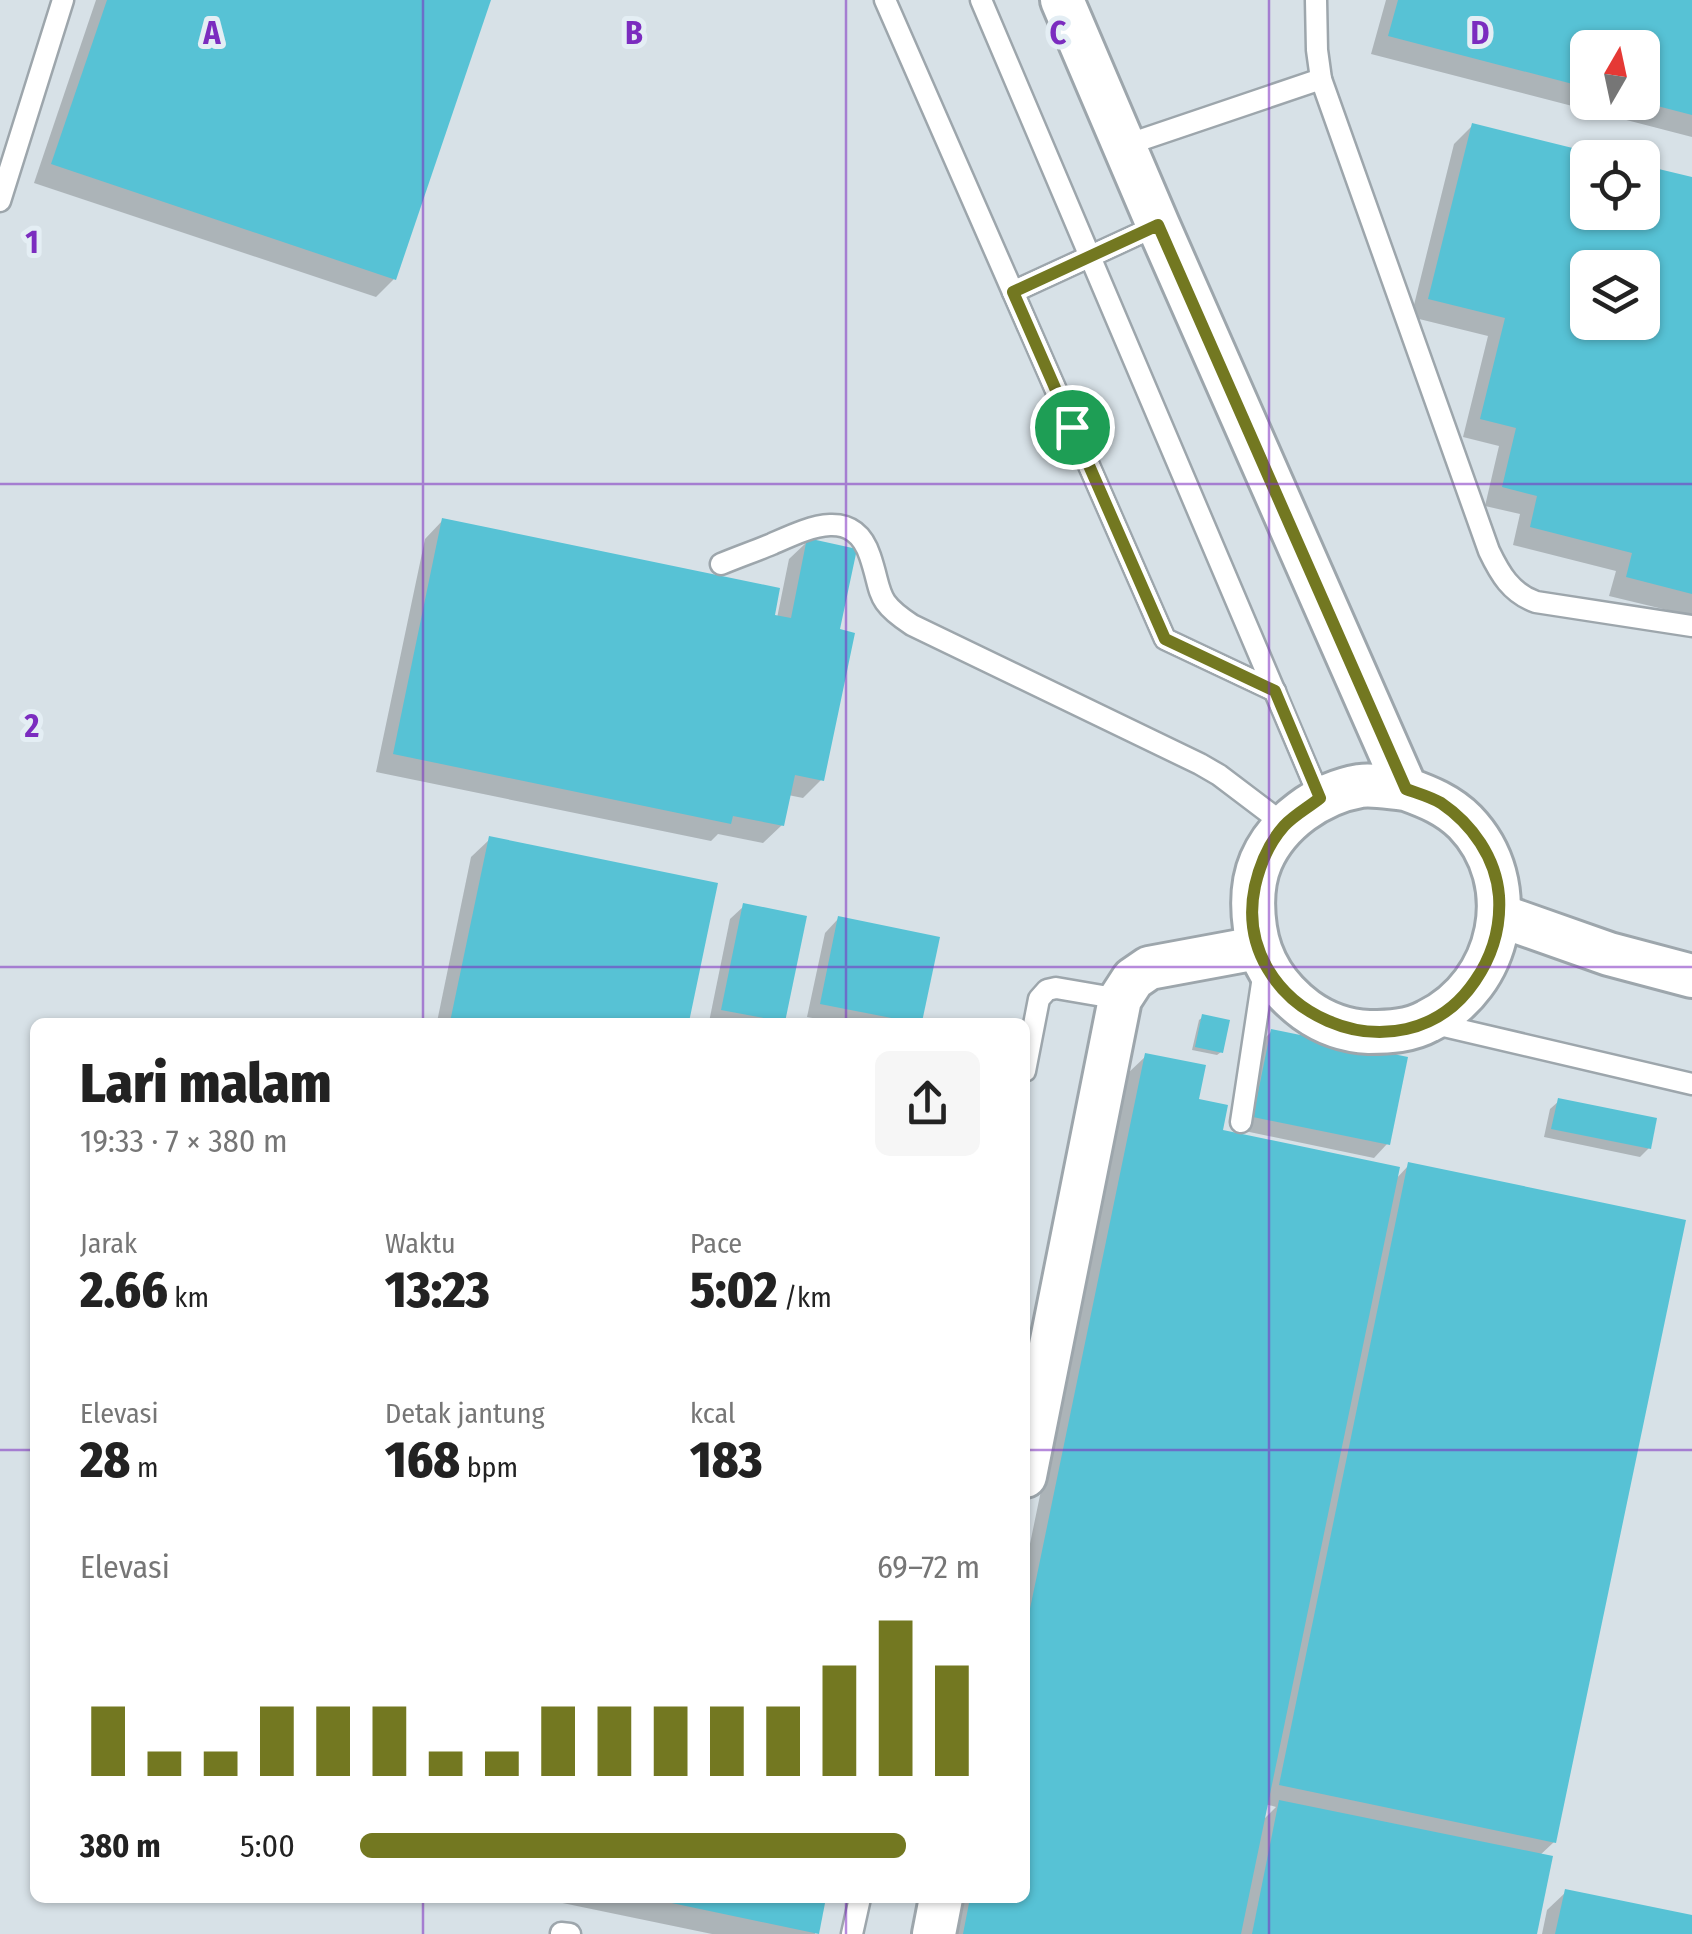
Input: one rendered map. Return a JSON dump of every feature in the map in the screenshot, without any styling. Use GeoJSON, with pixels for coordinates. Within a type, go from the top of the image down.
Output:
{"type":"FeatureCollection","features":[{"type":"Feature","properties":{"kind":"street"},"geometry":{"type":"LineString","coordinates":[[1062,0],[1406,789]]}},
{"type":"Feature","properties":{"kind":"street"},"geometry":{"type":"LineString","coordinates":[[1362,786],[1406,789],[1438,801],[1465,823],[1485,850],[1498,882],[1500,916],[1490,959],[1464,997],[1428,1022],[1391,1032],[1353,1031],[1317,1018],[1287,996],[1261,956],[1252,904],[1261,861],[1285,825],[1320,798],[1362,786]]}},
{"type":"Feature","properties":{"kind":"street"},"geometry":{"type":"LineString","coordinates":[[1500,916],[1609,954],[1692,976]]}},
{"type":"Feature","properties":{"kind":"street"},"geometry":{"type":"LineString","coordinates":[[1030,1451],[1120,999],[1134,979],[1148,968],[1261,956]]}},
{"type":"Feature","properties":{"kind":"street"},"geometry":{"type":"LineString","coordinates":[[934,1934],[940,1903]]}},
{"type":"Feature","properties":{"kind":"lane"},"geometry":{"type":"LineString","coordinates":[[0,201],[63,0]]}},
{"type":"Feature","properties":{"kind":"lane"},"geometry":{"type":"LineString","coordinates":[[884,0],[1165,639],[1275,691]]}},
{"type":"Feature","properties":{"kind":"lane"},"geometry":{"type":"LineString","coordinates":[[982,0],[1320,798]]}},
{"type":"Feature","properties":{"kind":"lane"},"geometry":{"type":"LineString","coordinates":[[1316,0],[1321,78],[1489,552],[1506,582],[1536,602],[1692,626]]}},
{"type":"Feature","properties":{"kind":"lane"},"geometry":{"type":"LineString","coordinates":[[1126,146],[1321,78]]}},
{"type":"Feature","properties":{"kind":"lane"},"geometry":{"type":"LineString","coordinates":[[1013,292],[1158,225]]}},
{"type":"Feature","properties":{"kind":"lane"},"geometry":{"type":"LineString","coordinates":[[721,564],[813,527],[833,524],[847,528],[859,536],[868,551],[882,597],[894,613],[1210,769],[1285,825]]}},
{"type":"Feature","properties":{"kind":"lane"},"geometry":{"type":"LineString","coordinates":[[1241,1122],[1261,956]]}},
{"type":"Feature","properties":{"kind":"lane"},"geometry":{"type":"LineString","coordinates":[[1030,1045],[1039,999],[1047,990],[1056,988],[1120,999]]}},
{"type":"Feature","properties":{"kind":"lane"},"geometry":{"type":"LineString","coordinates":[[1428,1022],[1692,1084]]}},
{"type":"Feature","properties":{"kind":"lane"},"geometry":{"type":"LineString","coordinates":[[852,1934],[859,1903]]}},
{"type":"Feature","properties":{"kind":"lane"},"geometry":{"type":"LineString","coordinates":[[561,1933],[570,1934]]}},
{"type":"Feature","properties":{"kind":"building"},"geometry":{"type":"Polygon","coordinates":[[[107,0],[491,0],[396,280],[51,164],[107,0]]]}},
{"type":"Feature","properties":{"kind":"building"},"geometry":{"type":"Polygon","coordinates":[[[1398,0],[1692,0],[1692,115],[1660,107],[1660,30],[1570,30],[1570,83],[1388,36],[1398,0]]]}},
{"type":"Feature","properties":{"kind":"building"},"geometry":{"type":"Polygon","coordinates":[[[1472,123],[1570,147],[1570,230],[1660,230],[1660,169],[1692,177],[1692,594],[1626,577],[1632,553],[1530,527],[1537,496],[1502,487],[1516,428],[1480,419],[1505,318],[1428,299],[1472,123]]]}},
{"type":"Feature","properties":{"kind":"building"},"geometry":{"type":"Polygon","coordinates":[[[442,518],[780,588],[775,615],[791,618],[807,538],[857,549],[840,629],[855,633],[824,781],[795,775],[784,826],[733,816],[731,824],[393,754],[442,518]]]}},
{"type":"Feature","properties":{"kind":"building"},"geometry":{"type":"Polygon","coordinates":[[[489,836],[718,883],[690,1018],[451,1018],[489,836]]]}},
{"type":"Feature","properties":{"kind":"building"},"geometry":{"type":"Polygon","coordinates":[[[743,903],[807,916],[786,1018],[721,1010],[743,903]]]}},
{"type":"Feature","properties":{"kind":"building"},"geometry":{"type":"Polygon","coordinates":[[[838,916],[940,937],[923,1018],[892,1018],[820,1004],[838,916]]]}},
{"type":"Feature","properties":{"kind":"building"},"geometry":{"type":"Polygon","coordinates":[[[1202,1014],[1230,1020],[1223,1053],[1195,1047],[1202,1014]]]}},
{"type":"Feature","properties":{"kind":"building"},"geometry":{"type":"Polygon","coordinates":[[[1271,1029],[1408,1057],[1390,1145],[1253,1117],[1271,1029]]]}},
{"type":"Feature","properties":{"kind":"building"},"geometry":{"type":"Polygon","coordinates":[[[1145,1053],[1206,1065],[1199,1099],[1228,1105],[1223,1130],[1400,1167],[1241,1934],[963,1934],[969,1903],[1030,1903],[1030,1609],[1145,1053]]]}},
{"type":"Feature","properties":{"kind":"building"},"geometry":{"type":"Polygon","coordinates":[[[1558,1098],[1657,1118],[1651,1149],[1551,1129],[1558,1098]]]}},
{"type":"Feature","properties":{"kind":"building"},"geometry":{"type":"Polygon","coordinates":[[[1408,1162],[1686,1220],[1556,1843],[1279,1785],[1408,1162]]]}},
{"type":"Feature","properties":{"kind":"building"},"geometry":{"type":"Polygon","coordinates":[[[1279,1800],[1553,1856],[1537,1934],[1252,1934],[1279,1800]]]}},
{"type":"Feature","properties":{"kind":"building"},"geometry":{"type":"Polygon","coordinates":[[[1565,1889],[1692,1915],[1692,1934],[1555,1934],[1565,1889]]]}},
{"type":"Feature","properties":{"kind":"building"},"geometry":{"type":"Polygon","coordinates":[[[672,1903],[825,1903],[819,1934],[672,1903]]]}},
{"type":"Feature","properties":{"kind":"route"},"geometry":{"type":"LineString","coordinates":[[1158,225],[1406,789],[1438,801],[1465,823],[1485,850],[1498,882],[1500,916],[1490,959],[1464,997],[1428,1022],[1391,1032],[1353,1031],[1317,1018],[1287,996],[1265,965],[1258,948],[1252,904],[1261,861],[1285,825],[1320,798],[1275,691],[1165,639],[1072,427],[1013,292],[1158,225]]}}]}
